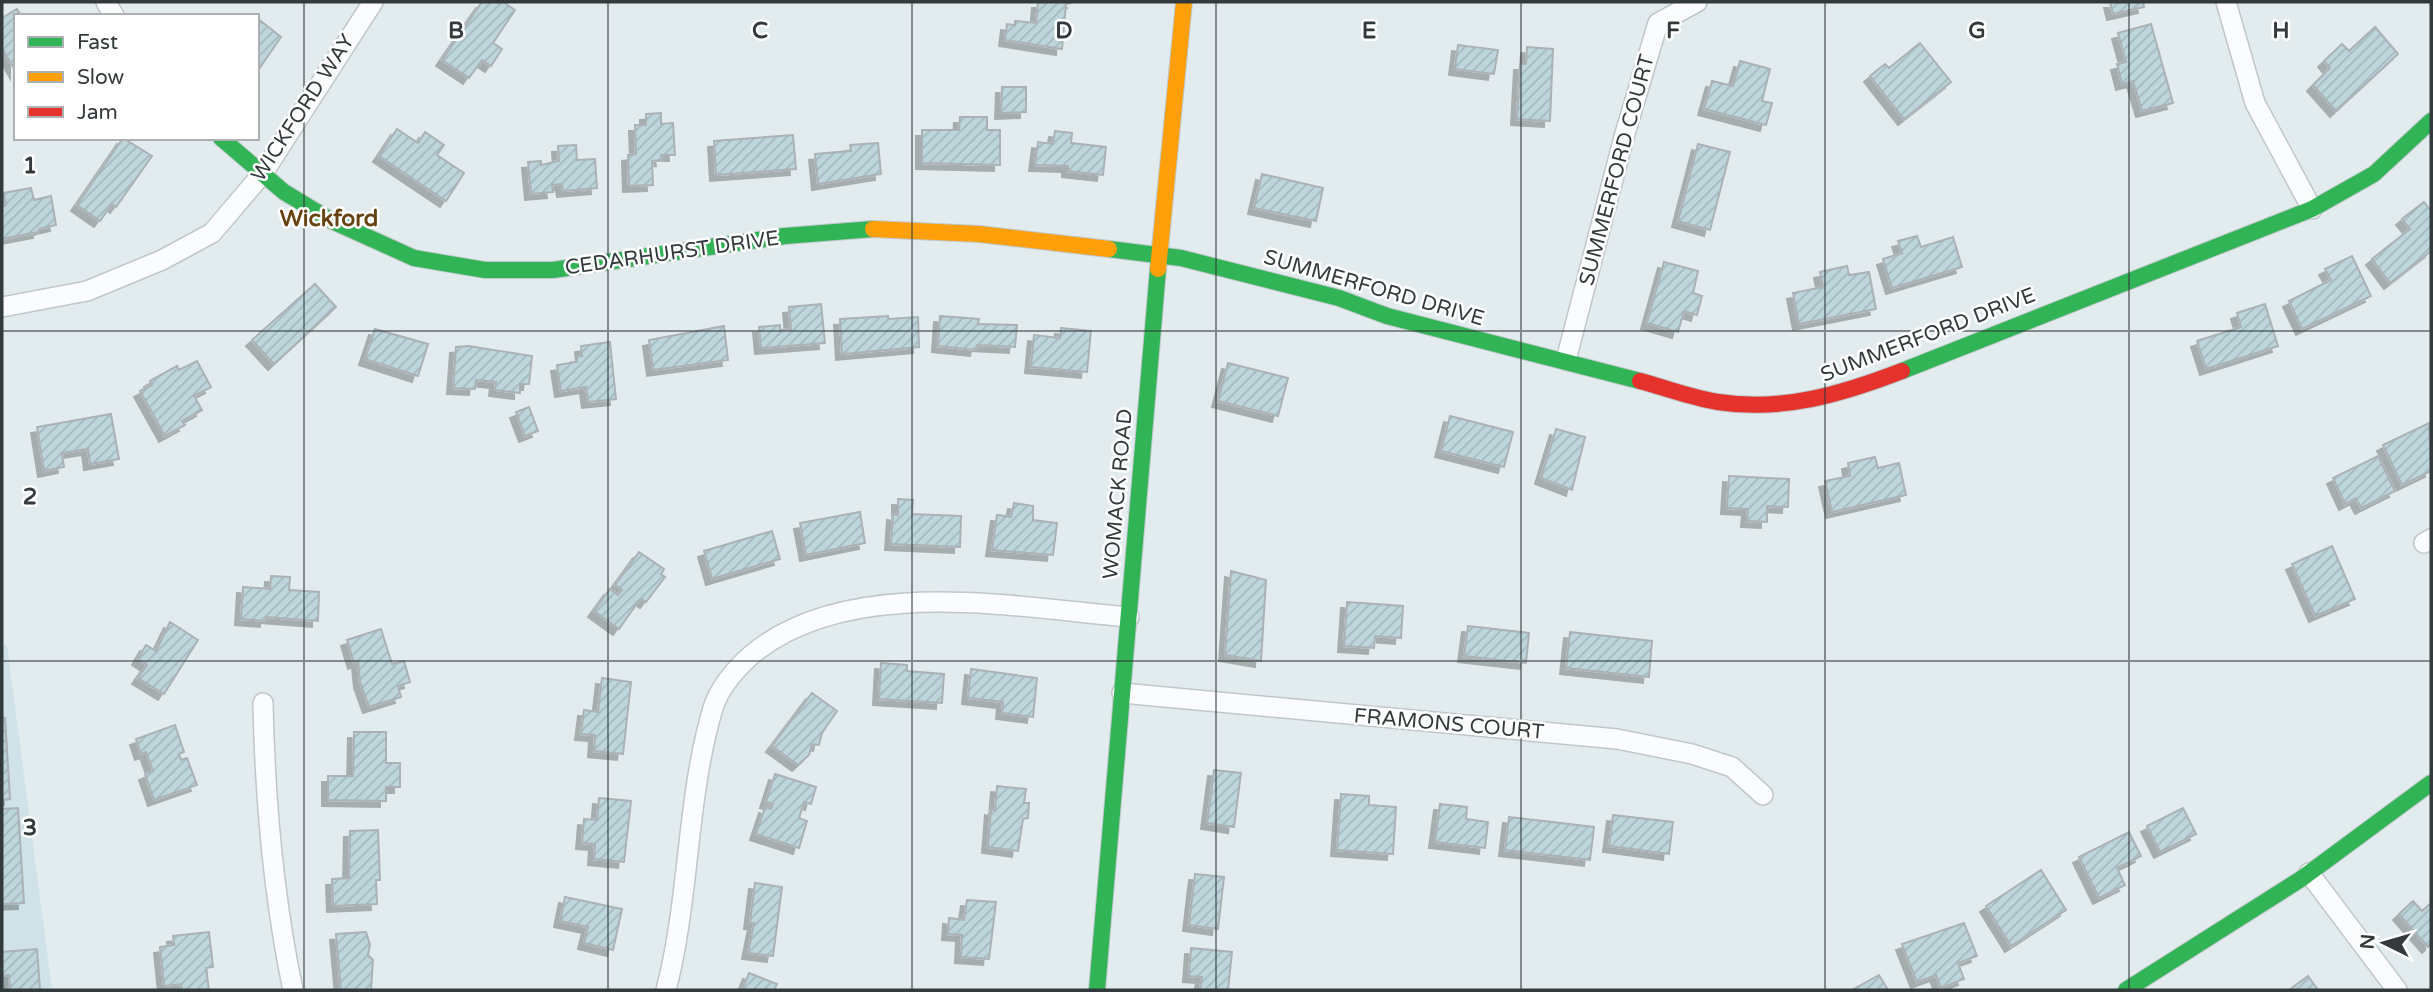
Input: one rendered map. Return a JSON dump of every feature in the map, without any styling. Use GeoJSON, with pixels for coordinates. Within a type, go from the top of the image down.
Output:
{"type":"FeatureCollection","features":[{"type":"Feature","properties":{"kind":"street","name":"WICKFORD WAY"},"geometry":{"type":"LineString","coordinates":[[2,307],[87,291],[162,260],[212,233],[263,173],[373,2]]}},
{"type":"Feature","properties":{"kind":"street","name":"WOMACK ROAD"},"geometry":{"type":"LineString","coordinates":[[1097,990],[1159,255],[1184,2]]}},
{"type":"Feature","properties":{"kind":"street","name":"SUMMERFORD COURT"},"geometry":{"type":"LineString","coordinates":[[1566,360],[1624,137],[1658,23],[1698,2]]}},
{"type":"Feature","properties":{"kind":"street"},"geometry":{"type":"LineString","coordinates":[[2226,2],[2255,103],[2312,209]]}},
{"type":"Feature","properties":{"kind":"street","name":"SUMMERFORD DRIVE"},"geometry":{"type":"LineString","coordinates":[[1159,255],[1282,282],[1339,298],[1387,316],[1566,360],[1717,402],[1769,406],[1814,400],[1888,376],[2312,209],[2374,174],[2431,121]]}},
{"type":"Feature","properties":{"kind":"street","name":"CEDARHURST DRIVE"},"geometry":{"type":"LineString","coordinates":[[223,140],[284,192],[322,216],[414,258],[485,270],[553,270],[785,236],[875,229],[979,234],[1159,255]]}},
{"type":"Feature","properties":{"kind":"street"},"geometry":{"type":"LineString","coordinates":[[666,990],[678,945],[704,744],[714,704],[736,668],[772,637],[816,618],[882,605],[971,604],[1129,617]]}},
{"type":"Feature","properties":{"kind":"street","name":"FRAMONS COURT"},"geometry":{"type":"LineString","coordinates":[[1122,693],[1617,739],[1692,754],[1732,767],[1763,795]]}},
{"type":"Feature","properties":{"kind":"street"},"geometry":{"type":"LineString","coordinates":[[263,703],[264,765],[277,912],[293,990]]}},
{"type":"Feature","properties":{"kind":"street"},"geometry":{"type":"LineString","coordinates":[[2126,990],[2309,873],[2431,783]]}},
{"type":"Feature","properties":{"kind":"street"},"geometry":{"type":"LineString","coordinates":[[2309,873],[2397,990]]}},
{"type":"Feature","properties":{"kind":"shaded area"},"geometry":{"type":"Polygon","coordinates":[[[2,645],[7,645],[52,990],[2,990],[2,645]]]}},
{"type":"Feature","properties":{"kind":"building"},"geometry":{"type":"Polygon","coordinates":[[[482,2],[503,2],[515,10],[493,43],[502,49],[491,66],[482,60],[469,78],[442,60],[482,2]]]}},
{"type":"Feature","properties":{"kind":"building"},"geometry":{"type":"Polygon","coordinates":[[[1038,2],[1074,2],[1066,4],[1062,49],[1005,40],[1007,24],[1015,25],[1015,21],[1036,23],[1038,2]]]}},
{"type":"Feature","properties":{"kind":"building"},"geometry":{"type":"Polygon","coordinates":[[[2110,2],[2143,2],[2144,7],[2113,14],[2110,2]]]}},
{"type":"Feature","properties":{"kind":"building"},"geometry":{"type":"Polygon","coordinates":[[[17,9],[20,14],[14,14],[14,69],[2,48],[2,18],[17,9]]]}},
{"type":"Feature","properties":{"kind":"building"},"geometry":{"type":"Polygon","coordinates":[[[259,20],[281,37],[259,69],[259,20]]]}},
{"type":"Feature","properties":{"kind":"building"},"geometry":{"type":"Polygon","coordinates":[[[2151,24],[2173,103],[2142,111],[2133,81],[2122,84],[2117,64],[2126,62],[2118,33],[2151,24]]]}},
{"type":"Feature","properties":{"kind":"building"},"geometry":{"type":"Polygon","coordinates":[[[2375,27],[2398,54],[2336,111],[2313,85],[2330,68],[2324,61],[2342,44],[2349,51],[2375,27]]]}},
{"type":"Feature","properties":{"kind":"building"},"geometry":{"type":"Polygon","coordinates":[[[1920,43],[1951,82],[1904,119],[1870,76],[1885,64],[1889,68],[1920,43]]]}},
{"type":"Feature","properties":{"kind":"building"},"geometry":{"type":"Polygon","coordinates":[[[1458,45],[1498,50],[1494,74],[1455,69],[1458,45]]]}},
{"type":"Feature","properties":{"kind":"building"},"geometry":{"type":"Polygon","coordinates":[[[1527,47],[1553,49],[1550,121],[1517,119],[1520,64],[1526,64],[1527,47]]]}},
{"type":"Feature","properties":{"kind":"building"},"geometry":{"type":"Polygon","coordinates":[[[1740,61],[1770,69],[1762,101],[1772,103],[1766,125],[1704,109],[1712,81],[1733,86],[1740,61]]]}},
{"type":"Feature","properties":{"kind":"building"},"geometry":{"type":"Polygon","coordinates":[[[1002,87],[1026,87],[1026,112],[1001,113],[1002,87]]]}},
{"type":"Feature","properties":{"kind":"building"},"geometry":{"type":"Polygon","coordinates":[[[661,113],[661,124],[673,123],[675,155],[661,155],[662,160],[652,161],[653,185],[629,186],[628,155],[636,154],[635,125],[646,125],[646,114],[661,113]]]}},
{"type":"Feature","properties":{"kind":"building"},"geometry":{"type":"Polygon","coordinates":[[[960,117],[987,117],[987,130],[1000,130],[1000,165],[922,163],[922,130],[959,130],[960,117]]]}},
{"type":"Feature","properties":{"kind":"building"},"geometry":{"type":"Polygon","coordinates":[[[397,129],[418,143],[425,132],[444,145],[437,155],[464,173],[446,201],[379,156],[397,129]]]}},
{"type":"Feature","properties":{"kind":"building"},"geometry":{"type":"Polygon","coordinates":[[[1055,131],[1072,133],[1071,143],[1106,147],[1103,175],[1068,171],[1068,166],[1035,165],[1038,142],[1053,144],[1055,131]]]}},
{"type":"Feature","properties":{"kind":"building"},"geometry":{"type":"Polygon","coordinates":[[[793,135],[796,169],[716,175],[714,141],[793,135]]]}},
{"type":"Feature","properties":{"kind":"building"},"geometry":{"type":"Polygon","coordinates":[[[122,140],[126,140],[152,156],[116,207],[112,204],[100,221],[77,205],[122,140]]]}},
{"type":"Feature","properties":{"kind":"building"},"geometry":{"type":"Polygon","coordinates":[[[878,143],[881,174],[818,184],[815,154],[851,151],[850,145],[878,143]]]}},
{"type":"Feature","properties":{"kind":"building"},"geometry":{"type":"Polygon","coordinates":[[[1698,144],[1730,152],[1710,230],[1678,221],[1698,144]]]}},
{"type":"Feature","properties":{"kind":"building"},"geometry":{"type":"Polygon","coordinates":[[[576,145],[577,160],[595,159],[597,188],[563,191],[562,184],[552,185],[553,192],[531,194],[528,162],[541,161],[541,165],[559,161],[558,146],[576,145]]]}},
{"type":"Feature","properties":{"kind":"building"},"geometry":{"type":"Polygon","coordinates":[[[1262,174],[1323,188],[1316,221],[1254,208],[1262,174]]]}},
{"type":"Feature","properties":{"kind":"building"},"geometry":{"type":"Polygon","coordinates":[[[31,188],[34,200],[51,196],[56,225],[39,229],[39,232],[2,239],[2,206],[6,205],[3,193],[31,188]]]}},
{"type":"Feature","properties":{"kind":"building"},"geometry":{"type":"Polygon","coordinates":[[[2424,202],[2431,211],[2431,251],[2390,283],[2372,259],[2410,229],[2402,219],[2424,202]]]}},
{"type":"Feature","properties":{"kind":"building"},"geometry":{"type":"Polygon","coordinates":[[[1917,236],[1921,247],[1953,237],[1962,267],[1892,288],[1883,259],[1902,253],[1898,241],[1917,236]]]}},
{"type":"Feature","properties":{"kind":"building"},"geometry":{"type":"Polygon","coordinates":[[[2352,256],[2371,296],[2302,329],[2289,301],[2331,280],[2325,269],[2352,256]]]}},
{"type":"Feature","properties":{"kind":"building"},"geometry":{"type":"Polygon","coordinates":[[[1664,262],[1698,271],[1693,293],[1702,296],[1697,315],[1684,311],[1678,332],[1647,323],[1664,262]]]}},
{"type":"Feature","properties":{"kind":"building"},"geometry":{"type":"Polygon","coordinates":[[[1847,266],[1849,275],[1869,272],[1876,309],[1799,324],[1793,293],[1823,287],[1820,272],[1847,266]]]}},
{"type":"Feature","properties":{"kind":"building"},"geometry":{"type":"Polygon","coordinates":[[[315,284],[336,307],[274,364],[252,340],[315,284]]]}},
{"type":"Feature","properties":{"kind":"building"},"geometry":{"type":"Polygon","coordinates":[[[821,304],[825,343],[761,348],[759,327],[780,325],[780,330],[791,329],[789,307],[821,304]]]}},
{"type":"Feature","properties":{"kind":"building"},"geometry":{"type":"Polygon","coordinates":[[[2265,304],[2278,346],[2206,369],[2197,341],[2241,327],[2237,313],[2265,304]]]}},
{"type":"Feature","properties":{"kind":"building"},"geometry":{"type":"Polygon","coordinates":[[[888,316],[888,319],[918,317],[919,347],[842,354],[840,319],[888,316]]]}},
{"type":"Feature","properties":{"kind":"building"},"geometry":{"type":"Polygon","coordinates":[[[940,316],[979,319],[978,324],[1017,325],[1015,347],[977,345],[976,350],[938,346],[940,316]]]}},
{"type":"Feature","properties":{"kind":"building"},"geometry":{"type":"Polygon","coordinates":[[[724,326],[728,360],[653,370],[649,340],[724,326]]]}},
{"type":"Feature","properties":{"kind":"building"},"geometry":{"type":"Polygon","coordinates":[[[1061,328],[1091,331],[1087,372],[1031,367],[1034,335],[1060,338],[1061,328]]]}},
{"type":"Feature","properties":{"kind":"building"},"geometry":{"type":"Polygon","coordinates":[[[375,329],[428,344],[418,376],[365,359],[375,329]]]}},
{"type":"Feature","properties":{"kind":"building"},"geometry":{"type":"Polygon","coordinates":[[[610,342],[616,399],[588,402],[586,387],[561,391],[557,365],[577,362],[577,356],[582,356],[581,346],[610,342]]]}},
{"type":"Feature","properties":{"kind":"building"},"geometry":{"type":"Polygon","coordinates":[[[468,346],[532,356],[529,384],[520,384],[520,393],[495,390],[496,382],[476,380],[475,389],[453,388],[456,347],[468,346]]]}},
{"type":"Feature","properties":{"kind":"building"},"geometry":{"type":"Polygon","coordinates":[[[197,361],[211,387],[194,396],[202,410],[182,421],[185,425],[165,436],[140,391],[152,385],[150,381],[177,366],[179,370],[197,361]]]}},
{"type":"Feature","properties":{"kind":"building"},"geometry":{"type":"Polygon","coordinates":[[[1228,363],[1288,378],[1278,416],[1218,401],[1228,363]]]}},
{"type":"Feature","properties":{"kind":"building"},"geometry":{"type":"Polygon","coordinates":[[[529,407],[538,431],[525,436],[516,412],[529,407]]]}},
{"type":"Feature","properties":{"kind":"building"},"geometry":{"type":"Polygon","coordinates":[[[111,414],[119,459],[90,464],[88,449],[62,453],[64,467],[44,471],[37,427],[111,414]]]}},
{"type":"Feature","properties":{"kind":"building"},"geometry":{"type":"Polygon","coordinates":[[[1450,416],[1513,432],[1504,467],[1441,451],[1450,416]]]}},
{"type":"Feature","properties":{"kind":"building"},"geometry":{"type":"Polygon","coordinates":[[[2429,423],[2431,471],[2402,485],[2383,445],[2429,423]]]}},
{"type":"Feature","properties":{"kind":"building"},"geometry":{"type":"Polygon","coordinates":[[[1556,429],[1585,437],[1572,490],[1541,478],[1556,429]]]}},
{"type":"Feature","properties":{"kind":"building"},"geometry":{"type":"Polygon","coordinates":[[[2378,456],[2395,491],[2361,508],[2356,498],[2345,504],[2333,478],[2378,456]]]}},
{"type":"Feature","properties":{"kind":"building"},"geometry":{"type":"Polygon","coordinates":[[[1875,457],[1878,468],[1899,463],[1906,495],[1832,512],[1825,481],[1850,476],[1848,463],[1875,457]]]}},
{"type":"Feature","properties":{"kind":"building"},"geometry":{"type":"Polygon","coordinates":[[[1729,476],[1789,479],[1788,507],[1767,506],[1767,522],[1747,521],[1748,509],[1727,508],[1729,476]]]}},
{"type":"Feature","properties":{"kind":"building"},"geometry":{"type":"Polygon","coordinates":[[[898,499],[913,500],[912,514],[961,516],[960,547],[891,544],[893,514],[898,515],[898,499]]]}},
{"type":"Feature","properties":{"kind":"building"},"geometry":{"type":"Polygon","coordinates":[[[1014,503],[1033,506],[1033,520],[1057,523],[1053,555],[992,550],[997,515],[1011,517],[1014,503]]]}},
{"type":"Feature","properties":{"kind":"building"},"geometry":{"type":"Polygon","coordinates":[[[860,512],[865,543],[806,555],[800,523],[860,512]]]}},
{"type":"Feature","properties":{"kind":"building"},"geometry":{"type":"Polygon","coordinates":[[[772,531],[780,559],[712,579],[704,551],[772,531]]]}},
{"type":"Feature","properties":{"kind":"building"},"geometry":{"type":"Polygon","coordinates":[[[2332,546],[2355,599],[2315,616],[2292,564],[2332,546]]]}},
{"type":"Feature","properties":{"kind":"building"},"geometry":{"type":"Polygon","coordinates":[[[639,552],[664,569],[661,574],[665,577],[646,602],[642,599],[638,602],[619,629],[594,611],[610,589],[618,595],[622,590],[615,585],[639,552]]]}},
{"type":"Feature","properties":{"kind":"building"},"geometry":{"type":"Polygon","coordinates":[[[1231,571],[1266,580],[1261,661],[1225,655],[1231,571]]]}},
{"type":"Feature","properties":{"kind":"building"},"geometry":{"type":"Polygon","coordinates":[[[271,576],[290,577],[289,590],[319,592],[318,621],[266,617],[266,621],[241,619],[243,587],[270,589],[271,576]]]}},
{"type":"Feature","properties":{"kind":"building"},"geometry":{"type":"Polygon","coordinates":[[[1347,602],[1403,606],[1401,638],[1375,636],[1374,648],[1344,646],[1347,602]]]}},
{"type":"Feature","properties":{"kind":"building"},"geometry":{"type":"Polygon","coordinates":[[[170,622],[198,640],[164,694],[138,678],[147,665],[138,659],[146,645],[156,651],[170,622]]]}},
{"type":"Feature","properties":{"kind":"building"},"geometry":{"type":"Polygon","coordinates":[[[1468,626],[1529,633],[1526,663],[1464,656],[1468,626]]]}},
{"type":"Feature","properties":{"kind":"building"},"geometry":{"type":"Polygon","coordinates":[[[381,629],[392,664],[404,661],[410,682],[398,686],[401,697],[369,707],[360,682],[358,661],[354,663],[347,640],[381,629]]]}},
{"type":"Feature","properties":{"kind":"building"},"geometry":{"type":"Polygon","coordinates":[[[1570,632],[1652,641],[1649,677],[1566,668],[1570,632]]]}},
{"type":"Feature","properties":{"kind":"building"},"geometry":{"type":"Polygon","coordinates":[[[881,663],[907,665],[907,671],[944,674],[942,703],[879,699],[881,663]]]}},
{"type":"Feature","properties":{"kind":"building"},"geometry":{"type":"Polygon","coordinates":[[[971,669],[1037,678],[1033,717],[1002,713],[1003,702],[968,698],[971,669]]]}},
{"type":"Feature","properties":{"kind":"building"},"geometry":{"type":"Polygon","coordinates":[[[602,678],[631,682],[623,754],[594,751],[595,735],[581,734],[584,710],[598,712],[602,678]]]}},
{"type":"Feature","properties":{"kind":"building"},"geometry":{"type":"Polygon","coordinates":[[[812,693],[837,711],[822,733],[819,745],[812,744],[809,755],[798,765],[772,746],[812,693]]]}},
{"type":"Feature","properties":{"kind":"building"},"geometry":{"type":"Polygon","coordinates":[[[2,718],[5,718],[10,799],[2,800],[2,718]]]}},
{"type":"Feature","properties":{"kind":"building"},"geometry":{"type":"Polygon","coordinates":[[[175,725],[184,752],[179,754],[181,760],[187,758],[197,785],[154,800],[145,774],[153,771],[146,752],[141,754],[136,739],[175,725]]]}},
{"type":"Feature","properties":{"kind":"building"},"geometry":{"type":"Polygon","coordinates":[[[354,732],[386,732],[386,763],[400,763],[400,787],[386,787],[386,801],[328,800],[328,776],[353,776],[354,732]]]}},
{"type":"Feature","properties":{"kind":"building"},"geometry":{"type":"Polygon","coordinates":[[[1214,770],[1241,773],[1234,827],[1207,823],[1214,770]]]}},
{"type":"Feature","properties":{"kind":"building"},"geometry":{"type":"Polygon","coordinates":[[[775,774],[816,787],[811,804],[804,802],[799,818],[807,821],[799,848],[756,834],[765,807],[771,809],[773,804],[766,802],[775,774]]]}},
{"type":"Feature","properties":{"kind":"building"},"geometry":{"type":"Polygon","coordinates":[[[997,786],[1026,789],[1024,803],[1029,803],[1028,818],[1023,819],[1018,851],[988,847],[991,809],[995,810],[997,786]]]}},
{"type":"Feature","properties":{"kind":"building"},"geometry":{"type":"Polygon","coordinates":[[[1341,794],[1369,796],[1369,805],[1396,807],[1393,854],[1337,850],[1341,794]]]}},
{"type":"Feature","properties":{"kind":"building"},"geometry":{"type":"Polygon","coordinates":[[[599,798],[631,801],[624,862],[594,859],[595,844],[582,843],[584,819],[597,820],[599,798]]]}},
{"type":"Feature","properties":{"kind":"building"},"geometry":{"type":"Polygon","coordinates":[[[1440,804],[1467,807],[1466,819],[1488,822],[1485,848],[1435,842],[1440,804]]]}},
{"type":"Feature","properties":{"kind":"building"},"geometry":{"type":"Polygon","coordinates":[[[18,808],[24,903],[2,904],[2,809],[18,808]]]}},
{"type":"Feature","properties":{"kind":"building"},"geometry":{"type":"Polygon","coordinates":[[[2183,808],[2196,834],[2160,852],[2147,826],[2183,808]]]}},
{"type":"Feature","properties":{"kind":"building"},"geometry":{"type":"Polygon","coordinates":[[[1613,815],[1673,822],[1669,854],[1609,846],[1613,815]]]}},
{"type":"Feature","properties":{"kind":"building"},"geometry":{"type":"Polygon","coordinates":[[[1509,817],[1594,827],[1590,860],[1505,850],[1509,817]]]}},
{"type":"Feature","properties":{"kind":"building"},"geometry":{"type":"Polygon","coordinates":[[[378,830],[380,880],[376,880],[377,904],[333,906],[332,879],[349,878],[350,831],[378,830]]]}},
{"type":"Feature","properties":{"kind":"building"},"geometry":{"type":"Polygon","coordinates":[[[2129,832],[2141,856],[2117,868],[2125,885],[2099,898],[2079,857],[2129,832]]]}},
{"type":"Feature","properties":{"kind":"building"},"geometry":{"type":"Polygon","coordinates":[[[2041,870],[2066,910],[2011,946],[1986,906],[2041,870]]]}},
{"type":"Feature","properties":{"kind":"building"},"geometry":{"type":"Polygon","coordinates":[[[1195,874],[1224,877],[1218,929],[1189,925],[1195,874]]]}},
{"type":"Feature","properties":{"kind":"building"},"geometry":{"type":"Polygon","coordinates":[[[755,883],[782,887],[773,956],[748,953],[754,923],[750,923],[755,883]]]}},
{"type":"Feature","properties":{"kind":"building"},"geometry":{"type":"Polygon","coordinates":[[[565,897],[622,909],[613,950],[584,943],[588,927],[560,921],[565,897]]]}},
{"type":"Feature","properties":{"kind":"building"},"geometry":{"type":"Polygon","coordinates":[[[967,900],[996,902],[989,959],[961,957],[962,935],[948,934],[949,918],[964,920],[967,900]]]}},
{"type":"Feature","properties":{"kind":"building"},"geometry":{"type":"Polygon","coordinates":[[[2413,901],[2422,911],[2431,903],[2431,944],[2428,947],[2399,914],[2413,901]]]}},
{"type":"Feature","properties":{"kind":"building"},"geometry":{"type":"Polygon","coordinates":[[[1964,923],[1977,956],[1958,963],[1964,979],[1941,988],[1936,975],[1917,982],[1902,944],[1964,923]]]}},
{"type":"Feature","properties":{"kind":"building"},"geometry":{"type":"Polygon","coordinates":[[[209,932],[213,967],[206,968],[209,990],[182,990],[181,984],[164,986],[160,947],[174,945],[173,936],[209,932]]]}},
{"type":"Feature","properties":{"kind":"building"},"geometry":{"type":"Polygon","coordinates":[[[366,932],[370,945],[368,955],[373,960],[371,990],[341,990],[336,934],[366,932]]]}},
{"type":"Feature","properties":{"kind":"building"},"geometry":{"type":"Polygon","coordinates":[[[1191,948],[1232,952],[1228,990],[1200,990],[1202,977],[1189,976],[1191,948]]]}},
{"type":"Feature","properties":{"kind":"building"},"geometry":{"type":"Polygon","coordinates":[[[37,949],[40,990],[10,990],[9,975],[2,976],[2,952],[37,949]]]}},
{"type":"Feature","properties":{"kind":"building"},"geometry":{"type":"Polygon","coordinates":[[[749,973],[777,984],[774,990],[742,990],[749,973]]]}},
{"type":"Feature","properties":{"kind":"building"},"geometry":{"type":"Polygon","coordinates":[[[1879,975],[1888,990],[1852,990],[1879,975]]]}},
{"type":"Feature","properties":{"kind":"building"},"geometry":{"type":"Polygon","coordinates":[[[2308,976],[2318,990],[2289,990],[2308,976]]]}},
{"type":"Feature","properties":{"kind":"traffic: fast"},"geometry":{"type":"LineString","coordinates":[[1902,371],[2312,209],[2374,174],[2431,121]]}},
{"type":"Feature","properties":{"kind":"traffic: fast"},"geometry":{"type":"LineString","coordinates":[[223,140],[284,192],[332,221],[414,258],[485,270],[553,270],[785,236],[873,229]]}},
{"type":"Feature","properties":{"kind":"traffic: fast"},"geometry":{"type":"LineString","coordinates":[[1109,249],[1181,258],[1339,298],[1387,316],[1640,381]]}},
{"type":"Feature","properties":{"kind":"traffic: fast"},"geometry":{"type":"LineString","coordinates":[[1097,990],[1158,269]]}},
{"type":"Feature","properties":{"kind":"traffic: fast"},"geometry":{"type":"LineString","coordinates":[[2126,990],[2301,879],[2431,783]]}},
{"type":"Feature","properties":{"kind":"traffic: slow"},"geometry":{"type":"LineString","coordinates":[[1158,269],[1184,2]]}},
{"type":"Feature","properties":{"kind":"traffic: slow"},"geometry":{"type":"LineString","coordinates":[[873,229],[979,234],[1109,249]]}},
{"type":"Feature","properties":{"kind":"traffic: jam"},"geometry":{"type":"LineString","coordinates":[[1640,381],[1718,402],[1766,405],[1835,394],[1902,371]]}},
{"type":"Feature","properties":{"kind":"district","name":"Wickford"},"geometry":{"type":"Point","coordinates":[329,219]}}]}
